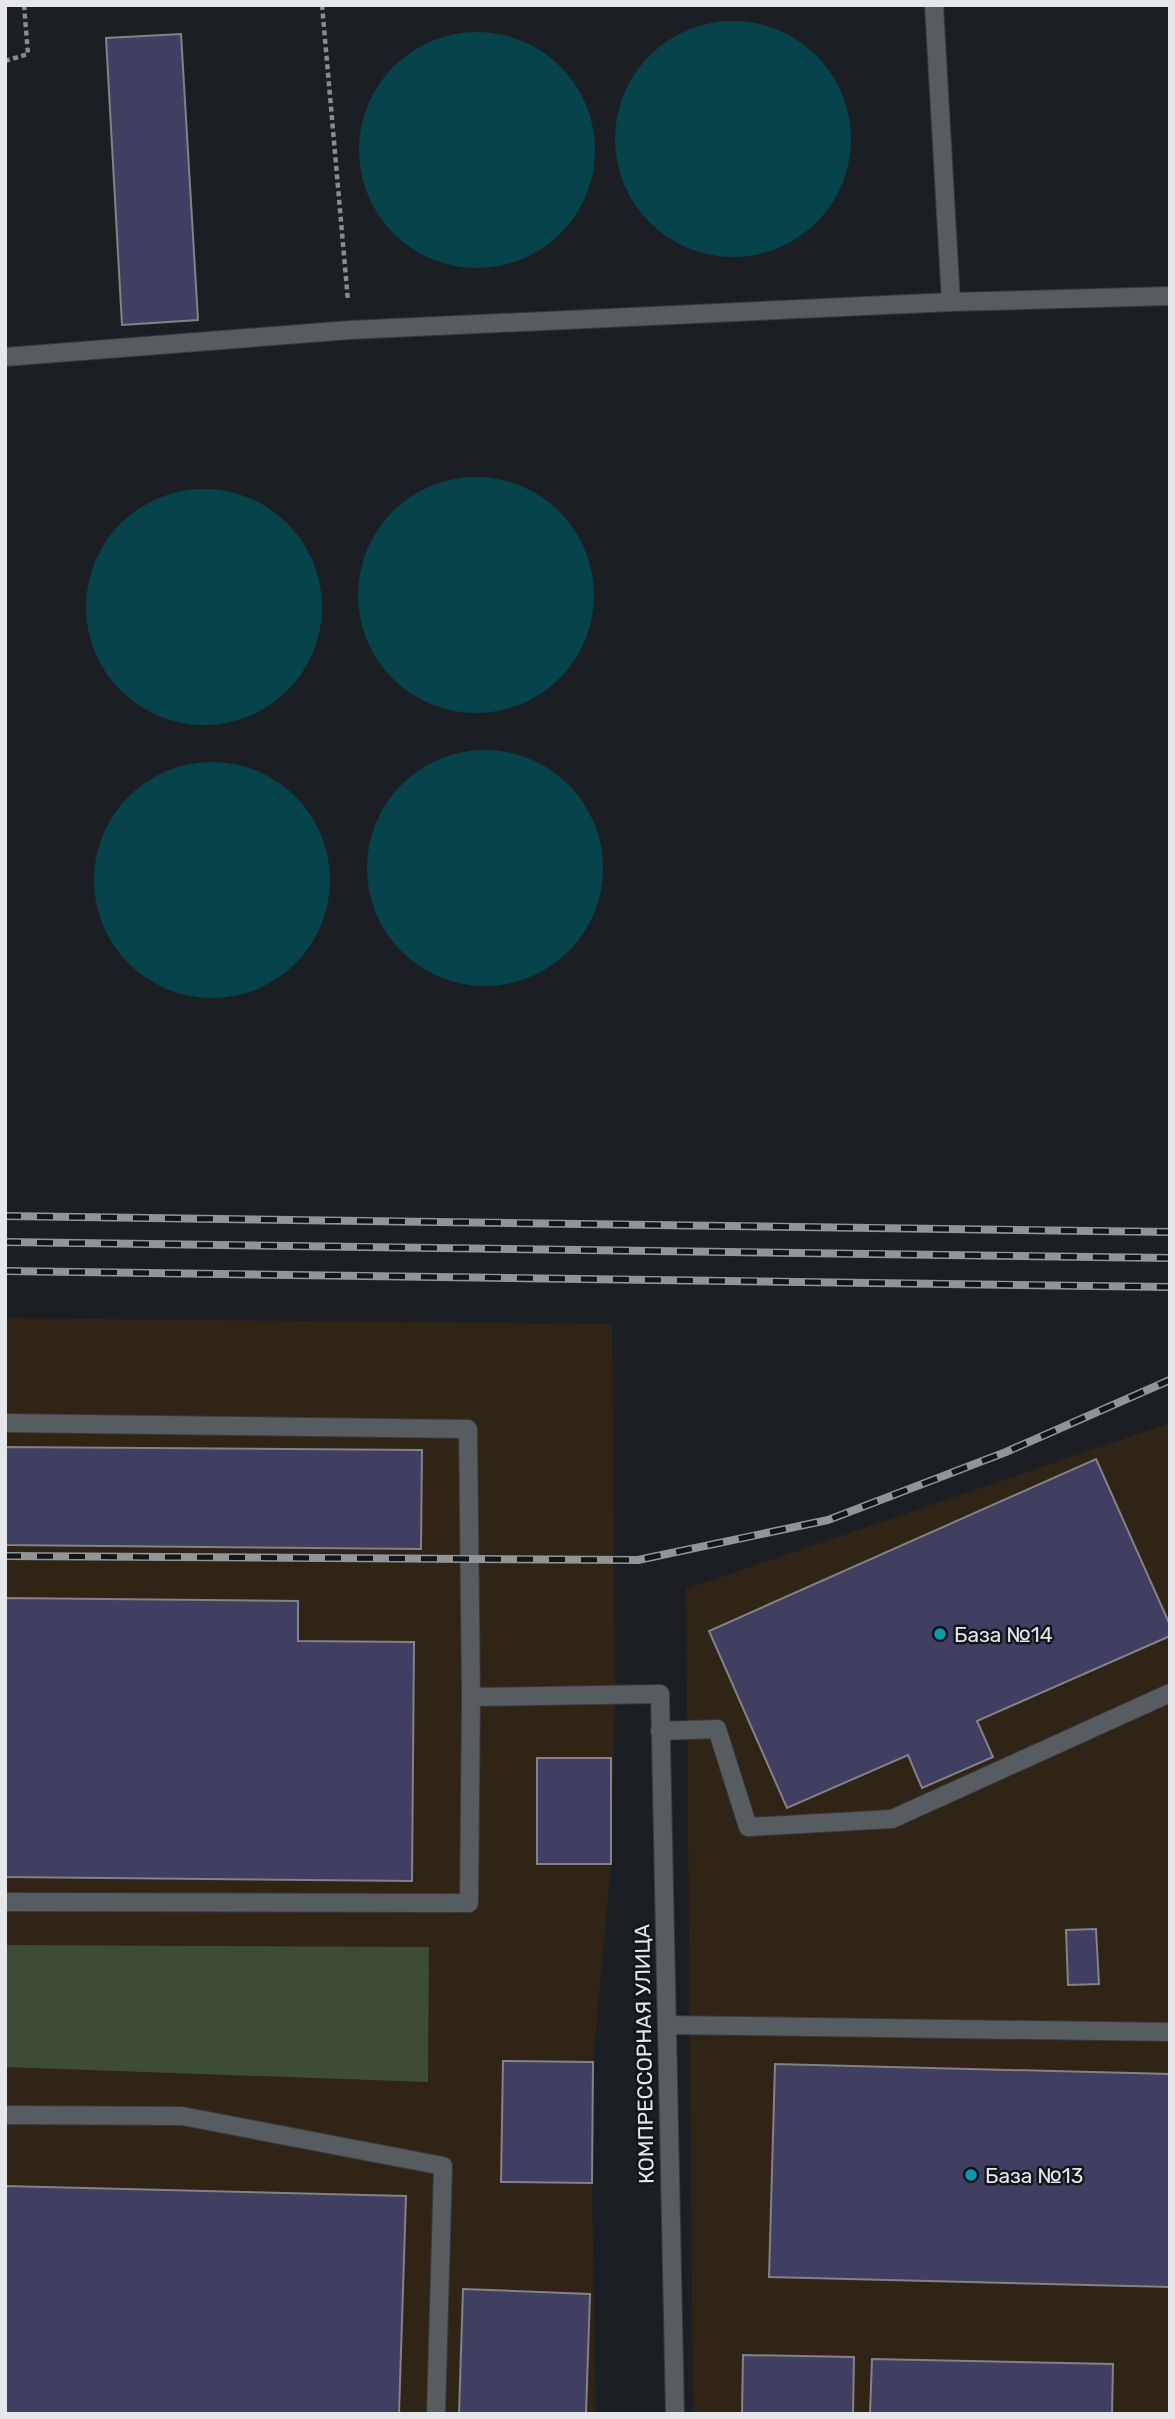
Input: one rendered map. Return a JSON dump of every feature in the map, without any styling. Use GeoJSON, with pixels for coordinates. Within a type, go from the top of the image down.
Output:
{"type":"FeatureCollection","features":[{"type":"Feature","properties":{"kind":"street"},"geometry":{"type":"LineString","coordinates":[[934,5],[951,302]]}},
{"type":"Feature","properties":{"kind":"street"},"geometry":{"type":"LineString","coordinates":[[5,356],[350,330],[951,302],[1170,296]]}},
{"type":"Feature","properties":{"kind":"street"},"geometry":{"type":"LineString","coordinates":[[5,1423],[468,1429],[471,1697],[470,1903],[5,1902]]}},
{"type":"Feature","properties":{"kind":"street"},"geometry":{"type":"LineString","coordinates":[[660,1731],[717,1729],[748,1827],[892,1819],[1170,1693]]}},
{"type":"Feature","properties":{"kind":"street","name":"КОМПРЕССОРНАЯ УЛИЦА"},"geometry":{"type":"LineString","coordinates":[[471,1697],[660,1694],[675,2414]]}},
{"type":"Feature","properties":{"kind":"street"},"geometry":{"type":"LineString","coordinates":[[667,2025],[1170,2032]]}},
{"type":"Feature","properties":{"kind":"street"},"geometry":{"type":"LineString","coordinates":[[5,2115],[182,2116],[443,2166],[436,2414]]}},
{"type":"Feature","properties":{"kind":"path"},"geometry":{"type":"LineString","coordinates":[[5,61],[29,54],[24,5]]}},
{"type":"Feature","properties":{"kind":"path"},"geometry":{"type":"LineString","coordinates":[[322,5],[350,330]]}},
{"type":"Feature","properties":{"kind":"shaded area"},"geometry":{"type":"Polygon","coordinates":[[[5,1318],[612,1324],[615,1695],[611,1864],[593,2062],[596,2414],[5,2414],[5,1318]]]}},
{"type":"Feature","properties":{"kind":"shaded area"},"geometry":{"type":"Polygon","coordinates":[[[1170,1423],[1170,2414],[693,2414],[686,1589],[1170,1423]]]}},
{"type":"Feature","properties":{"kind":"green space"},"geometry":{"type":"Polygon","coordinates":[[[5,1945],[429,1947],[428,2082],[5,2067],[5,1945]]]}},
{"type":"Feature","properties":{"kind":"water"},"geometry":{"type":"Polygon","coordinates":[[[721,21],[745,21],[789,35],[817,55],[842,94],[849,116],[849,162],[842,184],[817,223],[789,243],[767,252],[745,257],[721,257],[677,243],[649,223],[629,195],[620,173],[615,151],[615,127],[629,83],[649,55],[677,35],[699,26],[721,21]]]}},
{"type":"Feature","properties":{"kind":"water"},"geometry":{"type":"Polygon","coordinates":[[[465,32],[489,32],[533,46],[561,66],[586,105],[593,127],[593,173],[586,195],[561,234],[533,254],[511,263],[489,268],[465,268],[421,254],[393,234],[373,206],[364,184],[359,162],[359,138],[373,94],[393,66],[421,46],[443,37],[465,32]]]}},
{"type":"Feature","properties":{"kind":"water"},"geometry":{"type":"Polygon","coordinates":[[[464,477],[488,477],[532,491],[560,511],[585,550],[592,572],[592,618],[585,640],[560,679],[532,699],[510,708],[488,713],[464,713],[420,699],[392,679],[372,651],[363,629],[358,607],[358,583],[372,539],[392,511],[420,491],[442,482],[464,477]]]}},
{"type":"Feature","properties":{"kind":"water"},"geometry":{"type":"Polygon","coordinates":[[[192,489],[216,489],[260,503],[288,523],[313,562],[320,584],[320,630],[313,652],[288,691],[260,711],[238,720],[216,725],[192,725],[148,711],[120,691],[100,663],[91,641],[86,619],[86,595],[100,551],[120,523],[148,503],[170,494],[192,489]]]}},
{"type":"Feature","properties":{"kind":"water"},"geometry":{"type":"Polygon","coordinates":[[[473,750],[497,750],[541,764],[569,784],[594,823],[601,845],[601,891],[594,913],[569,952],[541,972],[519,981],[497,986],[473,986],[429,972],[401,952],[381,924],[372,902],[367,880],[367,856],[381,812],[401,784],[429,764],[451,755],[473,750]]]}},
{"type":"Feature","properties":{"kind":"water"},"geometry":{"type":"Polygon","coordinates":[[[200,762],[224,762],[268,776],[296,796],[321,835],[328,857],[328,903],[321,925],[296,964],[268,984],[246,993],[224,998],[200,998],[156,984],[128,964],[108,936],[99,914],[94,892],[94,868],[108,824],[128,796],[156,776],[178,767],[200,762]]]}},
{"type":"Feature","properties":{"kind":"building"},"geometry":{"type":"Polygon","coordinates":[[[181,34],[198,320],[122,325],[106,38],[181,34]]]}},
{"type":"Feature","properties":{"kind":"building"},"geometry":{"type":"Polygon","coordinates":[[[5,1447],[422,1450],[421,1549],[5,1545],[5,1447]]]}},
{"type":"Feature","properties":{"kind":"building","name":"База №14"},"geometry":{"type":"Polygon","coordinates":[[[1096,1459],[1170,1625],[1170,1636],[977,1721],[993,1757],[922,1788],[908,1755],[787,1808],[709,1631],[1096,1459]]]}},
{"type":"Feature","properties":{"kind":"building"},"geometry":{"type":"Polygon","coordinates":[[[5,1598],[298,1601],[298,1641],[414,1642],[412,1881],[5,1877],[5,1598]]]}},
{"type":"Feature","properties":{"kind":"building"},"geometry":{"type":"Polygon","coordinates":[[[537,1758],[611,1758],[611,1864],[537,1864],[537,1758]]]}},
{"type":"Feature","properties":{"kind":"building"},"geometry":{"type":"Polygon","coordinates":[[[1096,1929],[1099,1984],[1068,1985],[1066,1930],[1096,1929]]]}},
{"type":"Feature","properties":{"kind":"building"},"geometry":{"type":"Polygon","coordinates":[[[503,2061],[593,2062],[592,2183],[501,2182],[503,2061]]]}},
{"type":"Feature","properties":{"kind":"building","name":"База №13"},"geometry":{"type":"Polygon","coordinates":[[[775,2064],[1170,2074],[1170,2287],[769,2277],[775,2064]]]}},
{"type":"Feature","properties":{"kind":"building"},"geometry":{"type":"Polygon","coordinates":[[[5,2186],[406,2196],[399,2414],[5,2414],[5,2186]]]}},
{"type":"Feature","properties":{"kind":"building"},"geometry":{"type":"Polygon","coordinates":[[[463,2289],[590,2294],[586,2414],[459,2414],[463,2289]]]}},
{"type":"Feature","properties":{"kind":"building"},"geometry":{"type":"Polygon","coordinates":[[[743,2355],[854,2357],[853,2414],[742,2414],[743,2355]]]}},
{"type":"Feature","properties":{"kind":"building"},"geometry":{"type":"Polygon","coordinates":[[[872,2359],[1113,2364],[1112,2414],[870,2414],[872,2359]]]}},
{"type":"Feature","properties":{"kind":"railway"},"geometry":{"type":"LineString","coordinates":[[5,1216],[1170,1232]]}},
{"type":"Feature","properties":{"kind":"railway"},"geometry":{"type":"LineString","coordinates":[[5,1242],[1170,1258]]}},
{"type":"Feature","properties":{"kind":"railway"},"geometry":{"type":"LineString","coordinates":[[5,1271],[1170,1287]]}},
{"type":"Feature","properties":{"kind":"railway"},"geometry":{"type":"LineString","coordinates":[[5,1556],[638,1560],[828,1520],[1006,1452],[1170,1380]]}},
{"type":"Feature","properties":{"kind":"place","name":"База №14"},"geometry":{"type":"Point","coordinates":[940,1634]}},
{"type":"Feature","properties":{"kind":"place","name":"База №13"},"geometry":{"type":"Point","coordinates":[971,2175]}}]}
